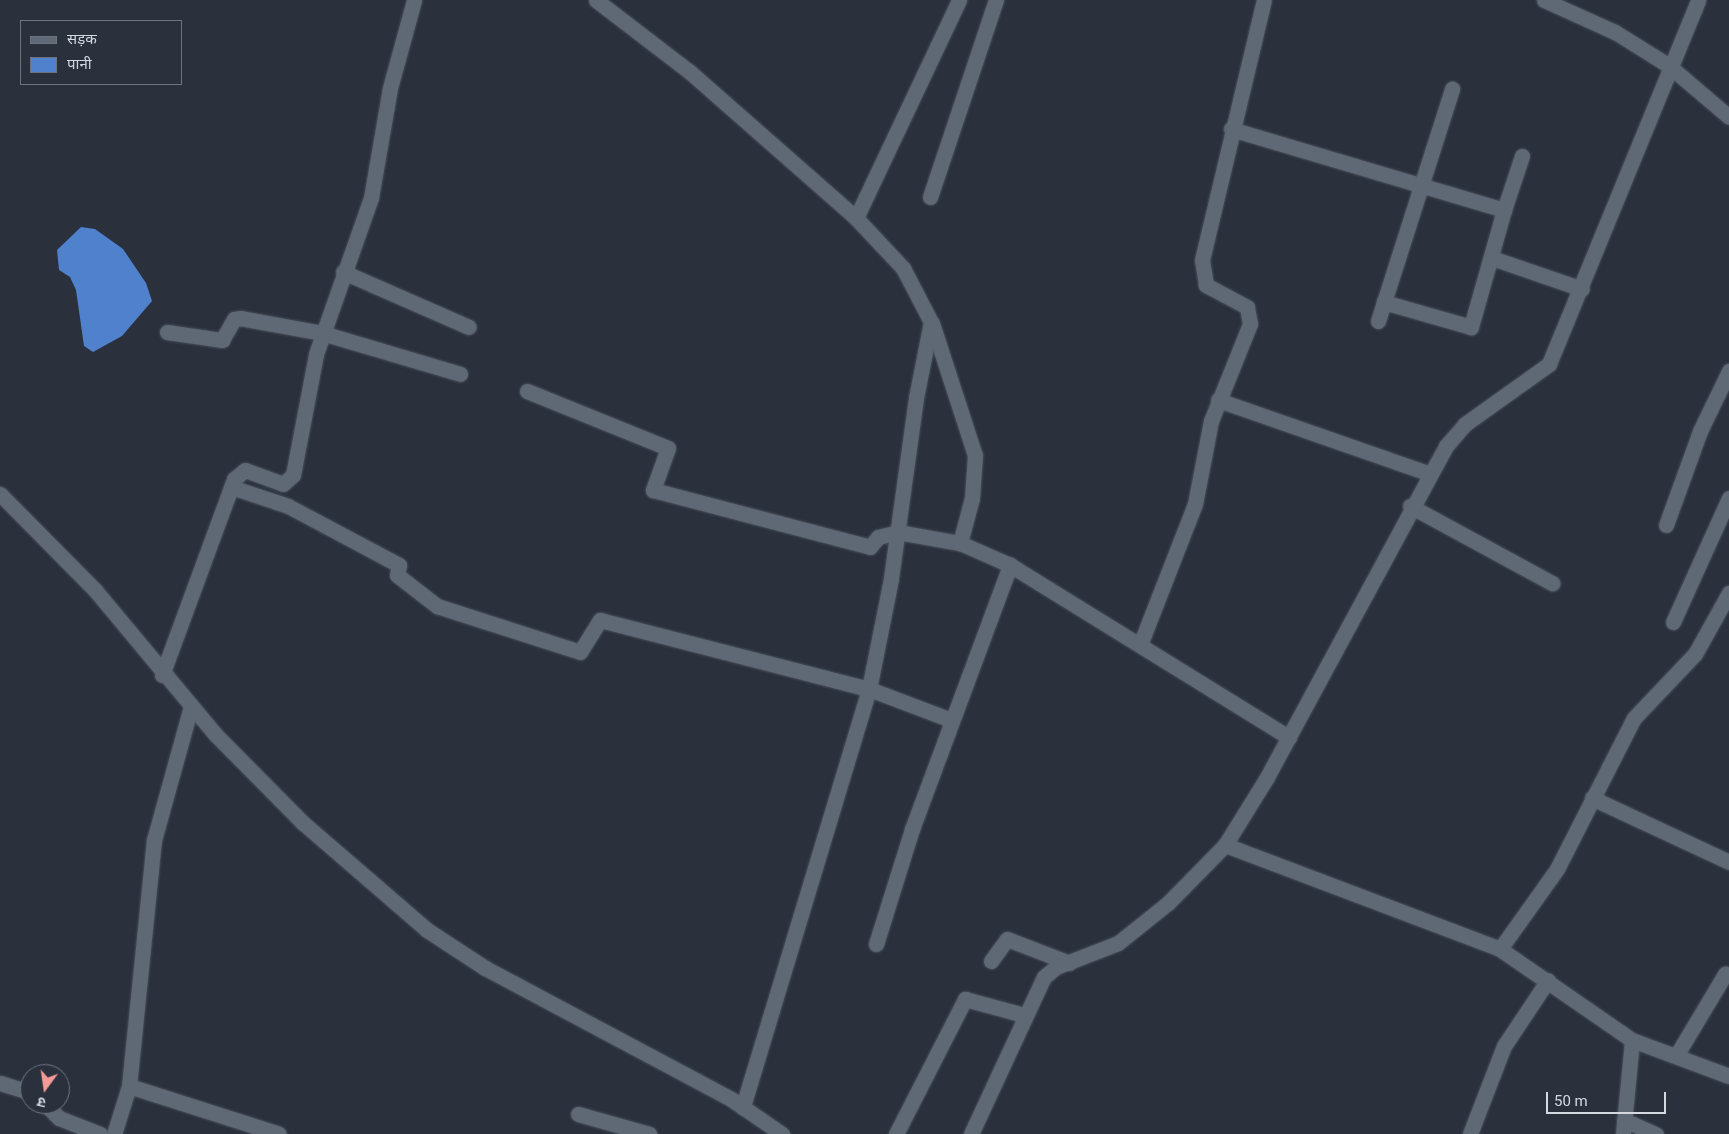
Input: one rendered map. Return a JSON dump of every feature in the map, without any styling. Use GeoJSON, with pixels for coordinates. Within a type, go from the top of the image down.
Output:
{"type":"FeatureCollection","features":[{"type":"Feature","properties":{"kind":"street"},"geometry":{"type":"LineString","coordinates":[[162,675],[238,472],[245,470],[283,484],[293,475],[322,333],[371,198],[390,88],[414,0]]}},
{"type":"Feature","properties":{"kind":"street"},"geometry":{"type":"LineString","coordinates":[[596,0],[690,72],[856,218],[903,268],[931,322],[975,455],[972,498],[960,543]]}},
{"type":"Feature","properties":{"kind":"street"},"geometry":{"type":"LineString","coordinates":[[856,218],[959,0]]}},
{"type":"Feature","properties":{"kind":"street"},"geometry":{"type":"LineString","coordinates":[[930,197],[996,0]]}},
{"type":"Feature","properties":{"kind":"street"},"geometry":{"type":"LineString","coordinates":[[1140,645],[1195,504],[1218,400],[1250,324],[1247,307],[1216,294],[1202,275],[1204,246],[1264,0]]}},
{"type":"Feature","properties":{"kind":"street"},"geometry":{"type":"LineString","coordinates":[[1544,0],[1615,32],[1668,65],[1729,117]]}},
{"type":"Feature","properties":{"kind":"street"},"geometry":{"type":"LineString","coordinates":[[971,1134],[1024,1015],[1044,977],[1070,963],[1118,943],[1188,885],[1225,845],[1288,737],[1428,473],[1465,424],[1549,364],[1582,289],[1668,65],[1698,0]]}},
{"type":"Feature","properties":{"kind":"street"},"geometry":{"type":"LineString","coordinates":[[1378,321],[1452,89]]}},
{"type":"Feature","properties":{"kind":"street"},"geometry":{"type":"LineString","coordinates":[[1232,129],[1422,184],[1504,210]]}},
{"type":"Feature","properties":{"kind":"street"},"geometry":{"type":"LineString","coordinates":[[1384,302],[1471,327],[1504,210],[1522,156]]}},
{"type":"Feature","properties":{"kind":"street"},"geometry":{"type":"LineString","coordinates":[[1492,258],[1582,289]]}},
{"type":"Feature","properties":{"kind":"street"},"geometry":{"type":"LineString","coordinates":[[343,272],[469,327]]}},
{"type":"Feature","properties":{"kind":"street"},"geometry":{"type":"LineString","coordinates":[[167,332],[222,340],[237,318],[322,333],[460,374]]}},
{"type":"Feature","properties":{"kind":"street"},"geometry":{"type":"LineString","coordinates":[[743,1107],[869,689],[898,532],[916,398],[931,322]]}},
{"type":"Feature","properties":{"kind":"street"},"geometry":{"type":"LineString","coordinates":[[1666,525],[1700,431],[1729,372]]}},
{"type":"Feature","properties":{"kind":"street"},"geometry":{"type":"LineString","coordinates":[[527,391],[668,448],[653,490],[870,548],[878,537],[898,532],[960,543],[1010,565],[1288,737]]}},
{"type":"Feature","properties":{"kind":"street"},"geometry":{"type":"LineString","coordinates":[[1218,400],[1428,473]]}},
{"type":"Feature","properties":{"kind":"street"},"geometry":{"type":"LineString","coordinates":[[231,487],[288,506],[399,565],[397,575],[437,606],[570,649],[580,652],[600,620],[869,689],[952,720]]}},
{"type":"Feature","properties":{"kind":"street"},"geometry":{"type":"LineString","coordinates":[[0,494],[95,590],[162,675],[302,822],[427,930],[485,968],[743,1107],[782,1134]]}},
{"type":"Feature","properties":{"kind":"street"},"geometry":{"type":"LineString","coordinates":[[1673,622],[1729,498]]}},
{"type":"Feature","properties":{"kind":"street"},"geometry":{"type":"LineString","coordinates":[[1410,506],[1552,583]]}},
{"type":"Feature","properties":{"kind":"street"},"geometry":{"type":"LineString","coordinates":[[876,944],[952,720],[1010,565]]}},
{"type":"Feature","properties":{"kind":"street"},"geometry":{"type":"LineString","coordinates":[[1500,949],[1557,869],[1634,718],[1695,654],[1729,593]]}},
{"type":"Feature","properties":{"kind":"street"},"geometry":{"type":"LineString","coordinates":[[114,1134],[129,1086],[154,840],[191,707]]}},
{"type":"Feature","properties":{"kind":"street"},"geometry":{"type":"LineString","coordinates":[[1592,798],[1729,862]]}},
{"type":"Feature","properties":{"kind":"street"},"geometry":{"type":"LineString","coordinates":[[1225,845],[1401,908],[1500,949],[1548,980],[1632,1040],[1729,1076]]}},
{"type":"Feature","properties":{"kind":"street"},"geometry":{"type":"LineString","coordinates":[[991,961],[1007,939],[1070,963]]}},
{"type":"Feature","properties":{"kind":"street"},"geometry":{"type":"LineString","coordinates":[[1676,1056],[1724,974]]}},
{"type":"Feature","properties":{"kind":"street"},"geometry":{"type":"LineString","coordinates":[[1470,1134],[1504,1046],[1548,980]]}},
{"type":"Feature","properties":{"kind":"street"},"geometry":{"type":"LineString","coordinates":[[896,1134],[965,999],[1024,1015]]}},
{"type":"Feature","properties":{"kind":"street"},"geometry":{"type":"LineString","coordinates":[[1632,1040],[1624,1127],[1656,1134]]}},
{"type":"Feature","properties":{"kind":"street"},"geometry":{"type":"LineString","coordinates":[[0,1083],[20,1089]]}},
{"type":"Feature","properties":{"kind":"street"},"geometry":{"type":"LineString","coordinates":[[129,1086],[279,1134]]}},
{"type":"Feature","properties":{"kind":"street"},"geometry":{"type":"LineString","coordinates":[[55,1114],[59,1118],[100,1134]]}},
{"type":"Feature","properties":{"kind":"street"},"geometry":{"type":"LineString","coordinates":[[578,1114],[649,1134]]}},
{"type":"Feature","properties":{"kind":"water"},"geometry":{"type":"Polygon","coordinates":[[[81,227],[95,229],[123,249],[146,283],[152,301],[122,336],[93,352],[84,346],[76,290],[70,277],[59,270],[57,250],[81,227]]]}}]}
